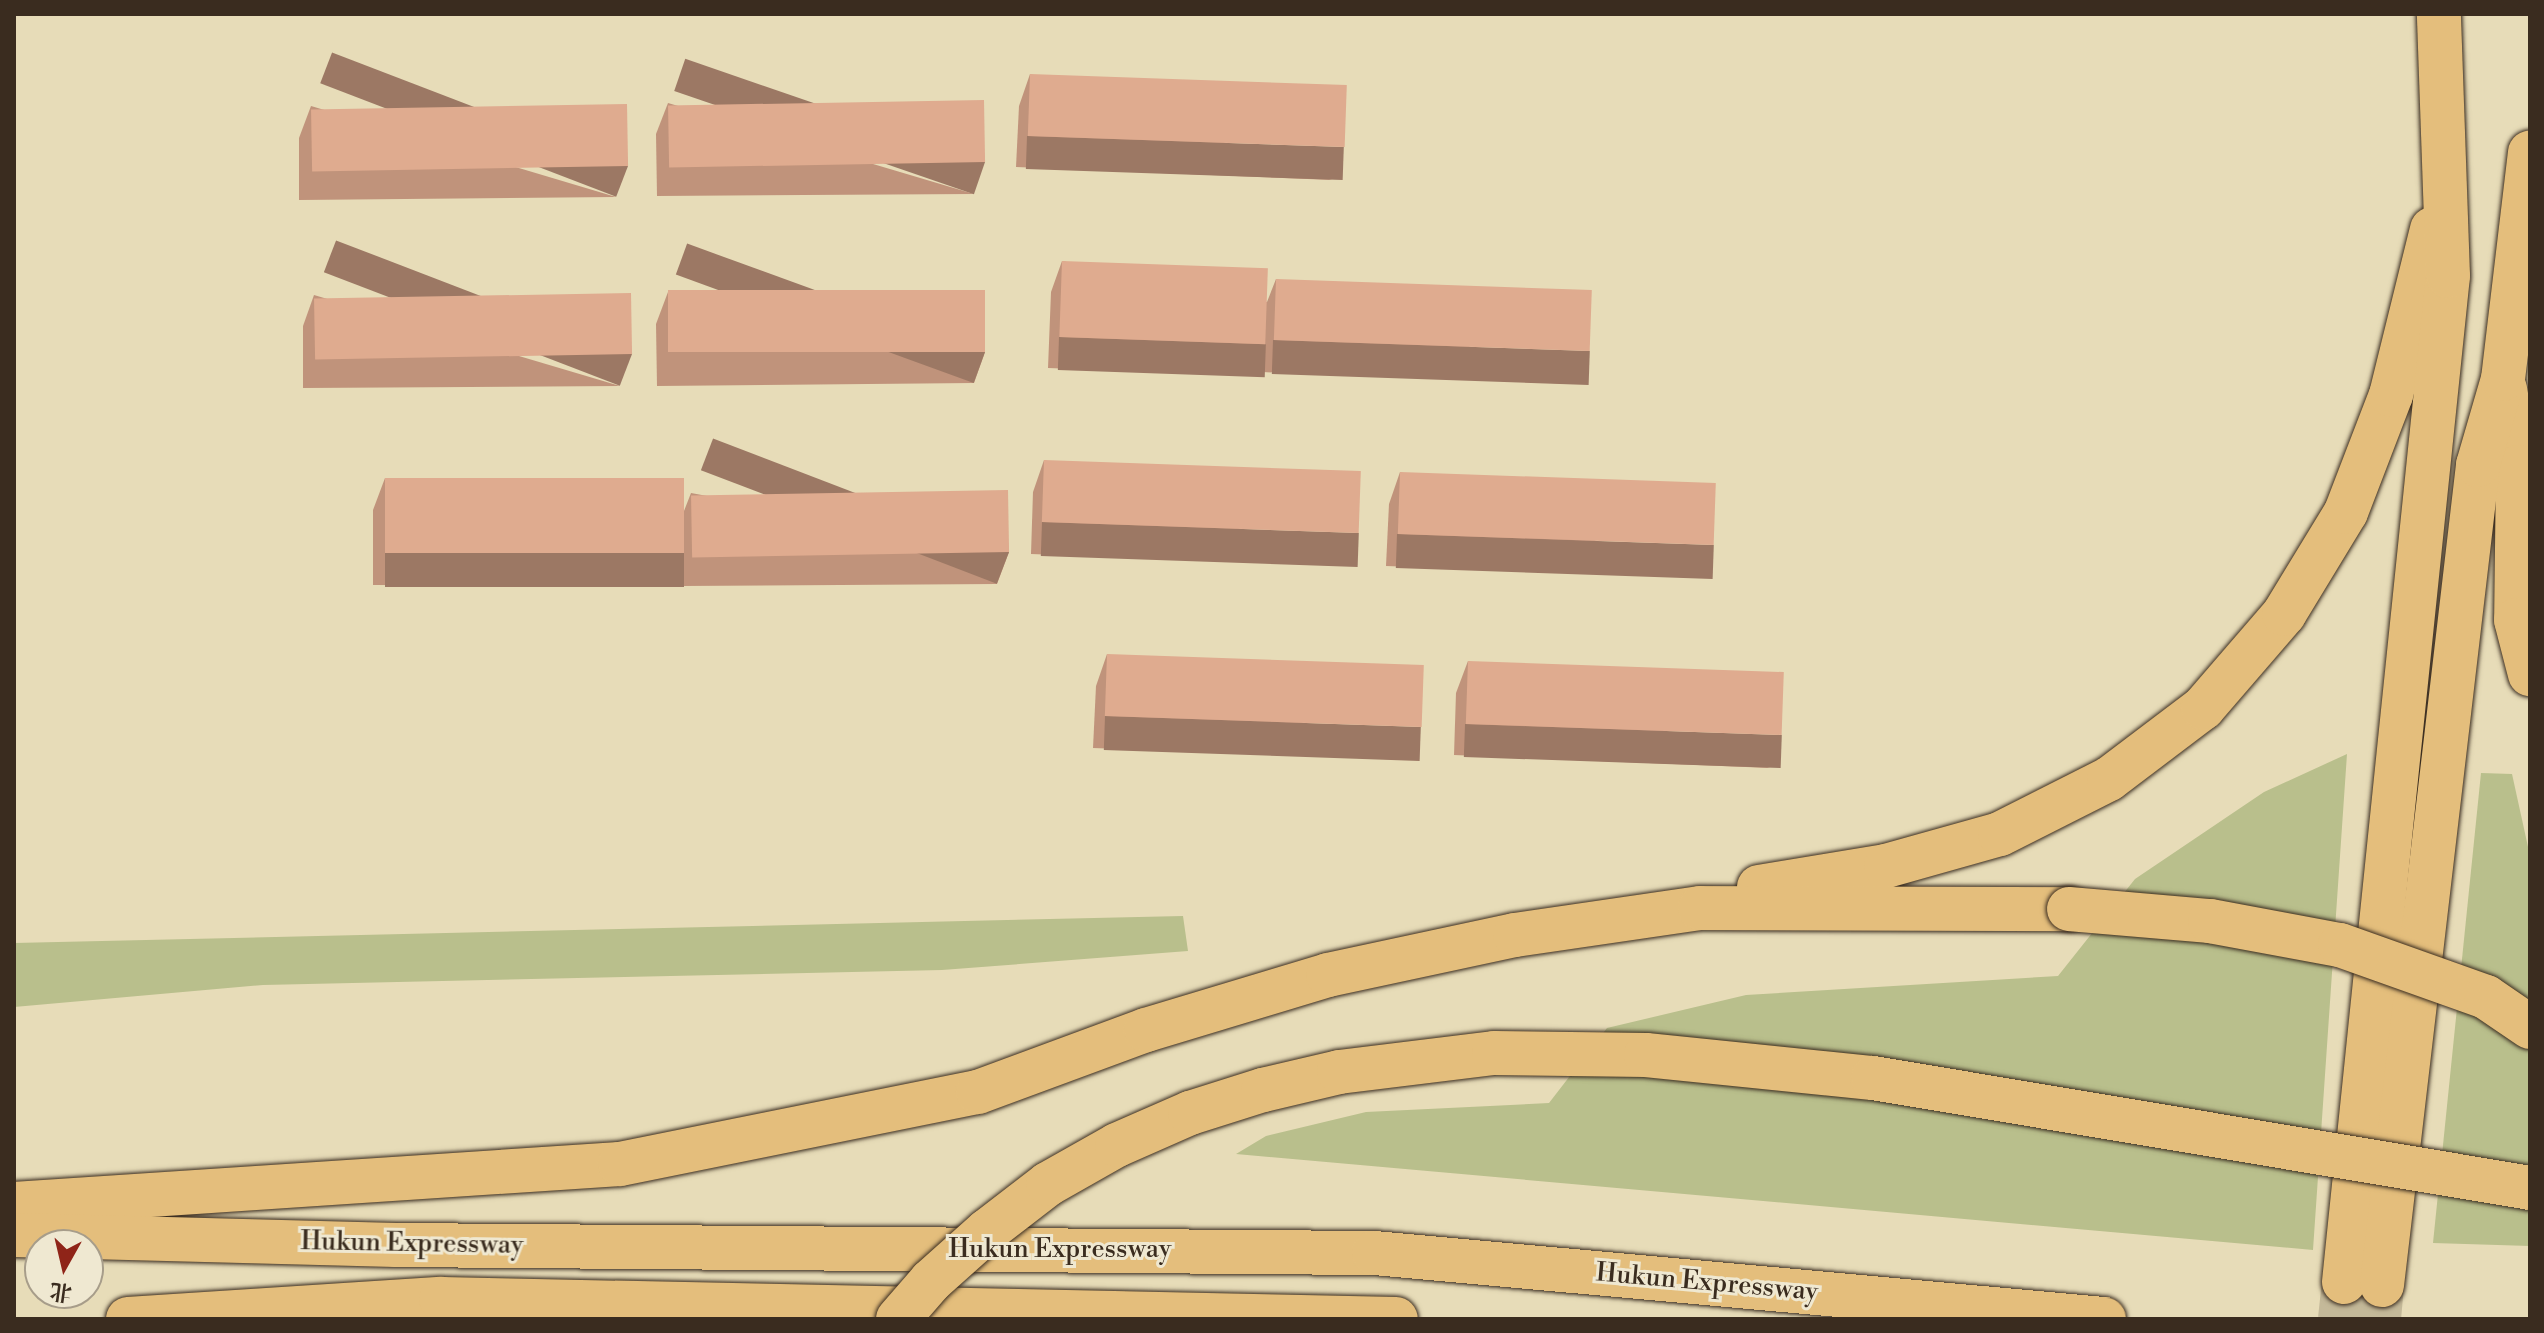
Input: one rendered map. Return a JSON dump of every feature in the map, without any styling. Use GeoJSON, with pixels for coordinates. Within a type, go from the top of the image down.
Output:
{"type":"FeatureCollection","features":[{"type":"Feature","properties":{"kind":"highway"},"geometry":{"type":"LineString","coordinates":[[2439,14],[2448,276],[2363,1284],[2478,465],[2503,379],[2530,153]]}},
{"type":"Feature","properties":{"kind":"highway"},"geometry":{"type":"LineString","coordinates":[[1700,908],[1767,885],[1886,866],[2000,834],[2109,779],[2203,708],[2284,614],[2346,512],[2391,395],[2447,178]]}},
{"type":"Feature","properties":{"kind":"highway"},"geometry":{"type":"LineString","coordinates":[[2503,379],[2518,467],[2516,620],[2530,674]]}},
{"type":"Feature","properties":{"kind":"highway"},"geometry":{"type":"LineString","coordinates":[[14,1204],[620,1164],[978,1092],[1146,1030],[1328,975],[1515,935],[1700,908],[2069,909],[2210,921],[2340,945],[2486,997],[2530,1027]]}},
{"type":"Feature","properties":{"kind":"highway"},"geometry":{"type":"LineString","coordinates":[[898,1319],[931,1281],[987,1231],[1048,1184],[1117,1145],[1190,1113],[1263,1090],[1339,1072],[1494,1053],[1691,1058],[1873,1078],[2530,1188]]}},
{"type":"Feature","properties":{"kind":"highway","name":"Hukun Expressway"},"geometry":{"type":"LineString","coordinates":[[14,1235],[396,1245],[1374,1253],[2104,1319]]}},
{"type":"Feature","properties":{"kind":"highway","name":"Hukun Expressway"},"geometry":{"type":"LineString","coordinates":[[128,1319],[441,1299],[1396,1319]]}},
{"type":"Feature","properties":{"kind":"green space"},"geometry":{"type":"Polygon","coordinates":[[[2347,754],[2313,1250],[1236,1154],[1266,1136],[1366,1112],[1549,1103],[1607,1028],[1746,995],[2058,976],[2135,879],[2264,792],[2347,754]]]}},
{"type":"Feature","properties":{"kind":"green space"},"geometry":{"type":"Polygon","coordinates":[[[2481,773],[2512,774],[2530,856],[2530,1246],[2433,1243],[2481,773]]]}},
{"type":"Feature","properties":{"kind":"green space"},"geometry":{"type":"Polygon","coordinates":[[[1183,916],[1188,951],[942,970],[263,985],[14,1007],[14,943],[1183,916]]]}},
{"type":"Feature","properties":{"kind":"building"},"geometry":{"type":"Polygon","coordinates":[[[1030,74],[1347,85],[1345,147],[1028,136],[1030,74]]]}},
{"type":"Feature","properties":{"kind":"building"},"geometry":{"type":"Polygon","coordinates":[[[984,100],[985,162],[669,168],[668,106],[984,100]]]}},
{"type":"Feature","properties":{"kind":"building"},"geometry":{"type":"Polygon","coordinates":[[[627,104],[628,166],[312,172],[311,110],[627,104]]]}},
{"type":"Feature","properties":{"kind":"building"},"geometry":{"type":"Polygon","coordinates":[[[1062,261],[1268,268],[1265,344],[1059,337],[1062,261]]]}},
{"type":"Feature","properties":{"kind":"building"},"geometry":{"type":"Polygon","coordinates":[[[1276,279],[1592,290],[1590,351],[1274,340],[1276,279]]]}},
{"type":"Feature","properties":{"kind":"building"},"geometry":{"type":"Polygon","coordinates":[[[668,290],[985,290],[985,352],[668,352],[668,290]]]}},
{"type":"Feature","properties":{"kind":"building"},"geometry":{"type":"Polygon","coordinates":[[[631,293],[632,354],[315,360],[314,299],[631,293]]]}},
{"type":"Feature","properties":{"kind":"building"},"geometry":{"type":"Polygon","coordinates":[[[1044,460],[1361,471],[1359,533],[1042,522],[1044,460]]]}},
{"type":"Feature","properties":{"kind":"building"},"geometry":{"type":"Polygon","coordinates":[[[1400,472],[1716,483],[1714,545],[1398,534],[1400,472]]]}},
{"type":"Feature","properties":{"kind":"building"},"geometry":{"type":"Polygon","coordinates":[[[385,478],[684,478],[684,553],[385,553],[385,478]]]}},
{"type":"Feature","properties":{"kind":"building"},"geometry":{"type":"Polygon","coordinates":[[[1008,490],[1009,552],[692,558],[691,496],[1008,490]]]}},
{"type":"Feature","properties":{"kind":"building"},"geometry":{"type":"Polygon","coordinates":[[[1107,654],[1424,665],[1422,727],[1105,716],[1107,654]]]}},
{"type":"Feature","properties":{"kind":"building"},"geometry":{"type":"Polygon","coordinates":[[[1468,661],[1784,672],[1782,735],[1466,724],[1468,661]]]}},
{"type":"Feature","properties":{"kind":"tunnel"},"geometry":{"type":"LineString","coordinates":[[2340,1319],[2344,1282]]}},
{"type":"Feature","properties":{"kind":"tunnel"},"geometry":{"type":"LineString","coordinates":[[2379,1319],[2382,1285]]}}]}
